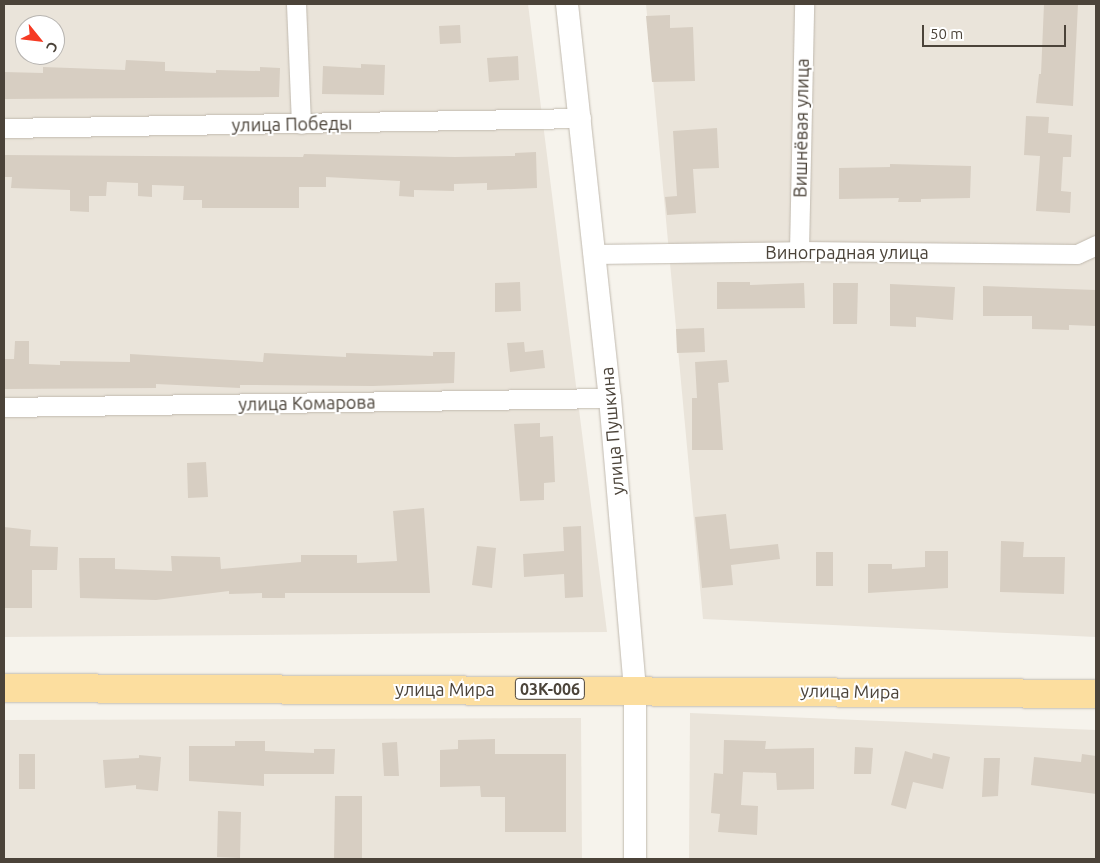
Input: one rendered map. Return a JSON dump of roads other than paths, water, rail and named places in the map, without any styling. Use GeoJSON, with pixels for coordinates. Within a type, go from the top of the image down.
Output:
{"type":"FeatureCollection","features":[{"type":"Feature","properties":{"kind":"main road","name":"улица Мира"},"geometry":{"type":"LineString","coordinates":[[4,688],[1096,694]]}},
{"type":"Feature","properties":{"kind":"street"},"geometry":{"type":"LineString","coordinates":[[296,4],[301,124]]}},
{"type":"Feature","properties":{"kind":"street","name":"улица Пушкина"},"geometry":{"type":"LineString","coordinates":[[567,4],[581,118],[610,398],[634,690],[636,859]]}},
{"type":"Feature","properties":{"kind":"street","name":"Вишнёвая улица"},"geometry":{"type":"LineString","coordinates":[[799,251],[804,4]]}},
{"type":"Feature","properties":{"kind":"street","name":"улица Победы"},"geometry":{"type":"LineString","coordinates":[[4,128],[581,118]]}},
{"type":"Feature","properties":{"kind":"street","name":"Виноградная улица"},"geometry":{"type":"LineString","coordinates":[[595,254],[799,251],[1077,254],[1096,245]]}},
{"type":"Feature","properties":{"kind":"street","name":"улица Комарова"},"geometry":{"type":"LineString","coordinates":[[4,408],[610,398]]}}]}
